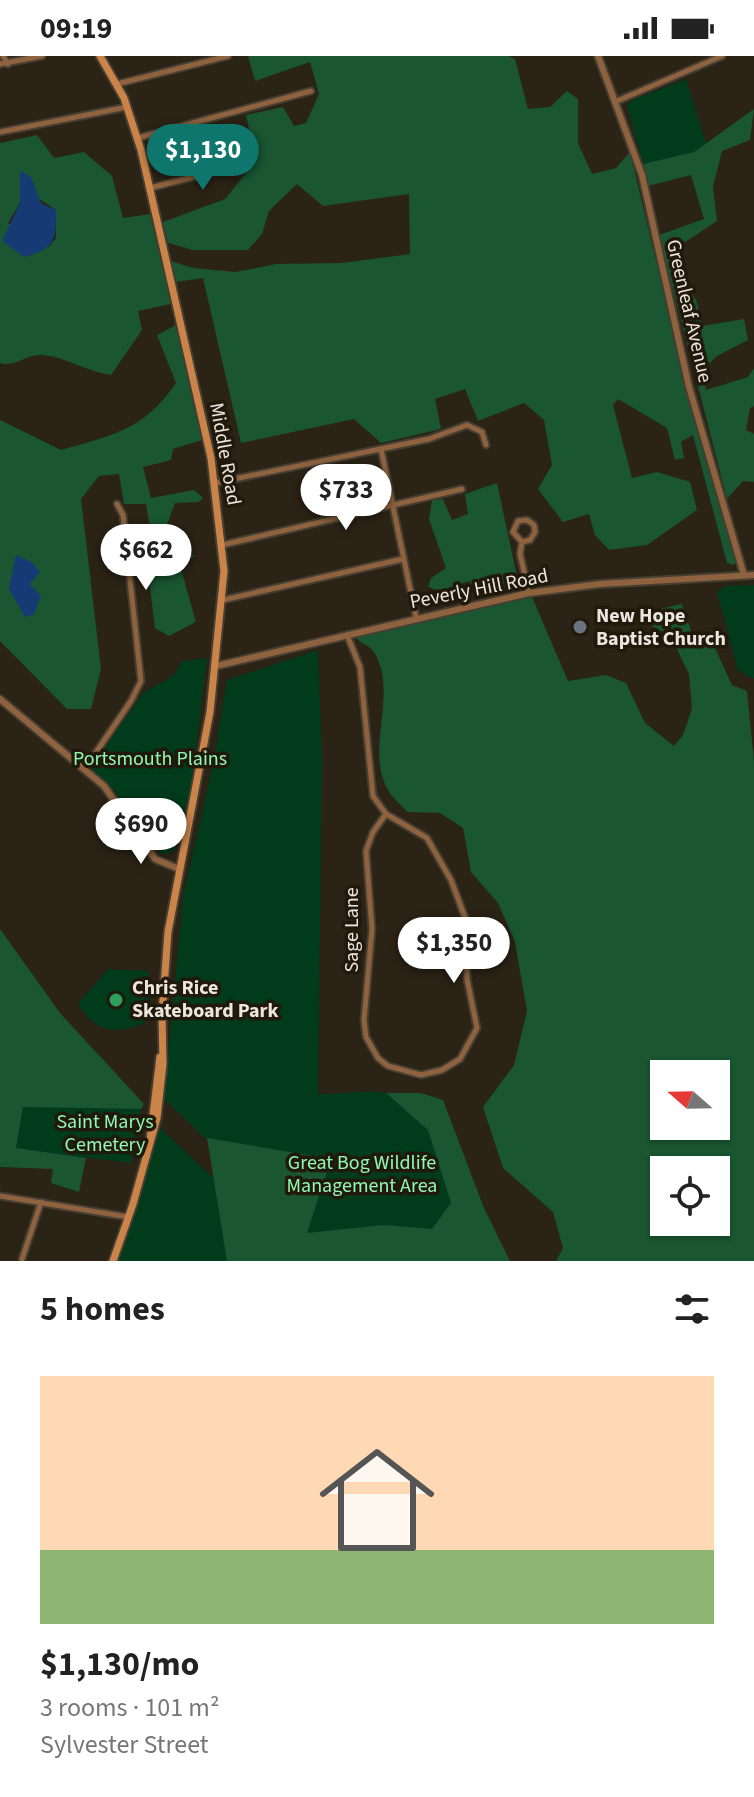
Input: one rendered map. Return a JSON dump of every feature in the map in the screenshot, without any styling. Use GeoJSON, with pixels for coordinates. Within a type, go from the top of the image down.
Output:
{"type":"FeatureCollection","features":[{"type":"Feature","properties":{"kind":"main road","name":"Middle Road"},"geometry":{"type":"LineString","coordinates":[[100,56],[127,107],[150,188],[215,483],[222,545],[223,600],[202,761],[179,869],[166,957],[155,1116],[129,1217],[113,1261]]}},
{"type":"Feature","properties":{"kind":"street"},"geometry":{"type":"LineString","coordinates":[[3,56],[8,64]]}},
{"type":"Feature","properties":{"kind":"street"},"geometry":{"type":"LineString","coordinates":[[0,64],[42,56]]}},
{"type":"Feature","properties":{"kind":"street"},"geometry":{"type":"LineString","coordinates":[[117,84],[228,56]]}},
{"type":"Feature","properties":{"kind":"street","name":"Greenleaf Avenue"},"geometry":{"type":"LineString","coordinates":[[598,56],[642,175],[689,387],[744,575]]}},
{"type":"Feature","properties":{"kind":"street"},"geometry":{"type":"LineString","coordinates":[[617,101],[722,56]]}},
{"type":"Feature","properties":{"kind":"street"},"geometry":{"type":"LineString","coordinates":[[138,138],[311,91]]}},
{"type":"Feature","properties":{"kind":"street"},"geometry":{"type":"LineString","coordinates":[[0,132],[127,107]]}},
{"type":"Feature","properties":{"kind":"street"},"geometry":{"type":"LineString","coordinates":[[150,188],[249,163]]}},
{"type":"Feature","properties":{"kind":"street"},"geometry":{"type":"LineString","coordinates":[[215,483],[429,439],[467,425],[482,432],[486,445]]}},
{"type":"Feature","properties":{"kind":"street"},"geometry":{"type":"LineString","coordinates":[[381,449],[416,617]]}},
{"type":"Feature","properties":{"kind":"street"},"geometry":{"type":"LineString","coordinates":[[222,545],[462,489]]}},
{"type":"Feature","properties":{"kind":"street"},"geometry":{"type":"LineString","coordinates":[[84,770],[140,687],[123,515],[117,504]]}},
{"type":"Feature","properties":{"kind":"street"},"geometry":{"type":"LineString","coordinates":[[527,520],[534,525],[535,532],[530,540],[522,542],[515,538],[513,528],[518,521],[527,520]]}},
{"type":"Feature","properties":{"kind":"street"},"geometry":{"type":"LineString","coordinates":[[522,542],[520,554],[529,593]]}},
{"type":"Feature","properties":{"kind":"street"},"geometry":{"type":"LineString","coordinates":[[223,600],[403,559]]}},
{"type":"Feature","properties":{"kind":"street","name":"Peverly Hill Road"},"geometry":{"type":"LineString","coordinates":[[216,666],[529,593],[600,584],[754,575]]}},
{"type":"Feature","properties":{"kind":"street"},"geometry":{"type":"LineString","coordinates":[[347,634],[360,667],[370,788],[386,814]]}},
{"type":"Feature","properties":{"kind":"street"},"geometry":{"type":"LineString","coordinates":[[0,699],[111,794],[155,859],[179,869]]}},
{"type":"Feature","properties":{"kind":"street","name":"Sage Lane"},"geometry":{"type":"LineString","coordinates":[[386,814],[415,828],[432,844],[466,920],[467,979],[477,1028],[460,1059],[442,1070],[421,1075],[401,1072],[378,1058],[365,1028],[372,929],[366,851],[373,832],[386,814]]}},
{"type":"Feature","properties":{"kind":"street"},"geometry":{"type":"LineString","coordinates":[[0,1196],[129,1217]]}},
{"type":"Feature","properties":{"kind":"street"},"geometry":{"type":"LineString","coordinates":[[22,1259],[41,1202]]}},
{"type":"Feature","properties":{"kind":"green space"},"geometry":{"type":"Polygon","coordinates":[[[248,56],[509,56],[515,59],[528,109],[550,107],[567,91],[578,99],[578,143],[592,174],[616,168],[630,152],[693,416],[737,560],[734,565],[727,563],[693,435],[681,442],[684,458],[675,460],[667,428],[618,399],[613,405],[632,478],[657,472],[690,482],[697,510],[647,545],[609,550],[595,535],[589,514],[563,522],[538,489],[552,465],[544,420],[524,403],[478,421],[465,389],[435,399],[441,429],[381,443],[354,419],[241,443],[203,278],[176,282],[171,261],[193,268],[236,272],[276,264],[342,263],[410,254],[409,194],[323,206],[297,184],[269,211],[262,234],[248,250],[193,250],[168,243],[163,222],[225,199],[256,161],[246,115],[283,107],[294,126],[306,123],[319,94],[310,62],[255,81],[248,56]]]}},
{"type":"Feature","properties":{"kind":"green space"},"geometry":{"type":"Polygon","coordinates":[[[686,79],[706,144],[694,152],[643,164],[627,106],[630,101],[686,79]]]}},
{"type":"Feature","properties":{"kind":"green space"},"geometry":{"type":"Polygon","coordinates":[[[754,109],[750,140],[722,151],[713,187],[717,221],[670,252],[697,302],[702,326],[744,319],[748,340],[717,356],[702,370],[706,390],[748,377],[754,368],[754,406],[750,408],[746,430],[754,434],[754,482],[743,481],[727,499],[659,235],[704,219],[691,175],[648,186],[643,164],[694,152],[754,109]]]}},
{"type":"Feature","properties":{"kind":"green space"},"geometry":{"type":"Polygon","coordinates":[[[37,135],[54,158],[84,152],[112,176],[123,218],[150,214],[171,304],[138,311],[142,330],[111,375],[43,355],[11,364],[0,363],[0,143],[37,135]],[[38,198],[20,203],[8,223],[49,247],[56,238],[56,210],[38,198]]]}},
{"type":"Feature","properties":{"kind":"green space"},"geometry":{"type":"Polygon","coordinates":[[[176,325],[202,440],[173,449],[171,460],[143,467],[151,498],[194,490],[203,498],[199,502],[175,503],[163,536],[173,553],[182,545],[194,557],[179,562],[196,622],[169,636],[155,628],[150,587],[156,564],[146,504],[124,504],[119,474],[99,476],[81,499],[101,669],[91,709],[67,709],[0,641],[0,420],[61,450],[112,435],[139,421],[164,399],[176,383],[157,335],[176,325]]]}},
{"type":"Feature","properties":{"kind":"green space"},"geometry":{"type":"Polygon","coordinates":[[[497,483],[518,581],[515,590],[476,595],[469,581],[440,591],[428,587],[431,578],[446,568],[429,519],[432,500],[443,499],[452,520],[468,514],[465,494],[497,483]]]}},
{"type":"Feature","properties":{"kind":"green space"},"geometry":{"type":"Polygon","coordinates":[[[754,585],[752,678],[738,670],[717,592],[726,586],[754,585]]]}},
{"type":"Feature","properties":{"kind":"green space"},"geometry":{"type":"Polygon","coordinates":[[[532,597],[568,681],[606,675],[626,683],[645,723],[674,746],[683,735],[692,709],[689,674],[670,635],[648,624],[647,612],[682,604],[694,640],[714,646],[732,685],[747,691],[754,761],[754,1261],[556,1261],[563,1248],[553,1212],[503,1168],[483,1107],[514,1065],[527,1011],[515,942],[498,903],[471,872],[463,828],[440,813],[407,812],[387,788],[379,756],[383,703],[381,668],[370,648],[355,637],[532,597]]]}},
{"type":"Feature","properties":{"kind":"green space"},"geometry":{"type":"Polygon","coordinates":[[[318,650],[322,759],[318,1094],[384,1093],[409,1101],[421,1109],[483,1261],[334,1261],[164,1099],[183,897],[213,764],[227,680],[318,650]]]}},
{"type":"Feature","properties":{"kind":"green space","name":"Portsmouth Plains"},"geometry":{"type":"Polygon","coordinates":[[[207,658],[191,785],[175,850],[167,855],[158,852],[143,837],[120,798],[91,767],[143,693],[173,676],[182,661],[207,658]]]}},
{"type":"Feature","properties":{"kind":"green space"},"geometry":{"type":"Polygon","coordinates":[[[0,929],[60,1013],[144,1104],[141,1109],[23,1107],[16,1148],[86,1158],[79,1192],[51,1183],[53,1169],[0,1167],[0,929]]]}},
{"type":"Feature","properties":{"kind":"green space","name":"Chris Rice Skateboard Park"},"geometry":{"type":"Polygon","coordinates":[[[108,969],[148,971],[150,1008],[143,1024],[113,1030],[105,1028],[91,1020],[78,1004],[108,969]]]}},
{"type":"Feature","properties":{"kind":"green space"},"geometry":{"type":"Polygon","coordinates":[[[386,1093],[421,1093],[443,1100],[484,1208],[510,1261],[227,1261],[207,1138],[331,1159],[307,1233],[383,1225],[432,1229],[451,1203],[428,1130],[386,1093]]]}},
{"type":"Feature","properties":{"kind":"green space","name":"Saint Marys Cemetery"},"geometry":{"type":"Polygon","coordinates":[[[22,1106],[141,1109],[131,1163],[16,1149],[22,1106]]]}},
{"type":"Feature","properties":{"kind":"green space","name":"Great Bog Wildlife Management Area"},"geometry":{"type":"Polygon","coordinates":[[[155,1123],[301,1261],[110,1261],[140,1182],[155,1123]]]}},
{"type":"Feature","properties":{"kind":"water"},"geometry":{"type":"Polygon","coordinates":[[[20,171],[31,177],[41,203],[56,210],[52,242],[24,257],[2,241],[20,203],[20,171]]]}},
{"type":"Feature","properties":{"kind":"water"},"geometry":{"type":"Polygon","coordinates":[[[16,555],[33,563],[40,572],[30,584],[41,596],[34,614],[25,617],[9,589],[16,555]]]}},
{"type":"Feature","properties":{"kind":"place","name":"New Hope Baptist Church"},"geometry":{"type":"Point","coordinates":[580,627]}},
{"type":"Feature","properties":{"kind":"place","name":"Chris Rice Skateboard Park"},"geometry":{"type":"Point","coordinates":[116,1000]}}]}
